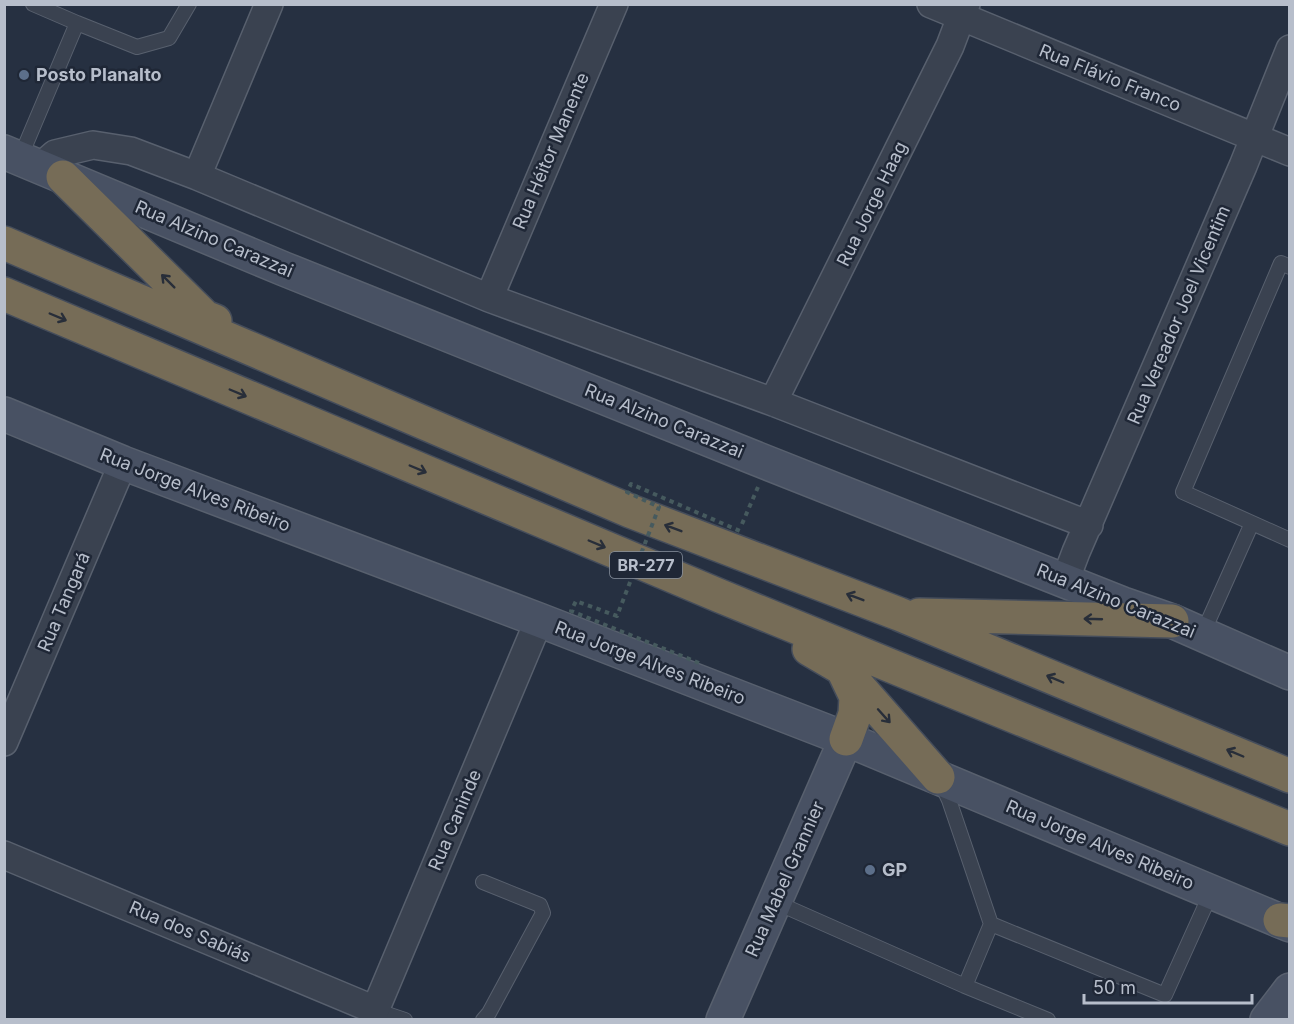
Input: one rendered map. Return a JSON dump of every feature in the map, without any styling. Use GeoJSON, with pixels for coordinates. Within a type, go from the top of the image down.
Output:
{"type":"FeatureCollection","features":[{"type":"Feature","properties":{"kind":"highway"},"geometry":{"type":"LineString","coordinates":[[32,163],[205,317],[514,443],[630,511]]}},
{"type":"Feature","properties":{"kind":"highway","name":"BR-277"},"geometry":{"type":"LineString","coordinates":[[4,243],[630,511],[899,614],[1290,776]]}},
{"type":"Feature","properties":{"kind":"highway","name":"BR-277"},"geometry":{"type":"LineString","coordinates":[[4,294],[720,596],[1290,829]]}},
{"type":"Feature","properties":{"kind":"highway"},"geometry":{"type":"LineString","coordinates":[[720,596],[843,669],[938,777]]}},
{"type":"Feature","properties":{"kind":"highway"},"geometry":{"type":"LineString","coordinates":[[899,614],[1172,621]]}},
{"type":"Feature","properties":{"kind":"highway"},"geometry":{"type":"LineString","coordinates":[[843,669],[856,698],[855,714],[846,739]]}},
{"type":"Feature","properties":{"kind":"main road","name":"Rua Alzino Carazzai"},"geometry":{"type":"LineString","coordinates":[[32,163],[295,273],[767,463],[1172,621],[1290,673]]}},
{"type":"Feature","properties":{"kind":"main road","name":"Rua Jorge Alves Ribeiro"},"geometry":{"type":"LineString","coordinates":[[4,414],[123,463],[846,739],[1211,893],[1286,922]]}},
{"type":"Feature","properties":{"kind":"main road","name":"Rua Mabel Grannier"},"geometry":{"type":"LineString","coordinates":[[723,1020],[846,739]]}},
{"type":"Feature","properties":{"kind":"main road"},"geometry":{"type":"LineString","coordinates":[[1267,1020],[1290,990]]}},
{"type":"Feature","properties":{"kind":"street"},"geometry":{"type":"LineString","coordinates":[[197,176],[269,4]]}},
{"type":"Feature","properties":{"kind":"street","name":"Rua Héitor Manente"},"geometry":{"type":"LineString","coordinates":[[489,298],[614,4]]}},
{"type":"Feature","properties":{"kind":"street","name":"Rua Flávio Franco"},"geometry":{"type":"LineString","coordinates":[[931,4],[963,11],[1290,152]]}},
{"type":"Feature","properties":{"kind":"street","name":"Rua Jorge Haag"},"geometry":{"type":"LineString","coordinates":[[774,402],[950,46],[963,11]]}},
{"type":"Feature","properties":{"kind":"street","name":"Rua Vereador Joel Vicentim"},"geometry":{"type":"LineString","coordinates":[[1065,581],[1255,138],[1290,49]]}},
{"type":"Feature","properties":{"kind":"street"},"geometry":{"type":"LineString","coordinates":[[32,163],[55,154],[93,145],[131,151],[197,176],[489,298],[774,402],[1089,525]]}},
{"type":"Feature","properties":{"kind":"street","name":"Rua Tangará"},"geometry":{"type":"LineString","coordinates":[[4,742],[123,463]]}},
{"type":"Feature","properties":{"kind":"street","name":"Rua Caninde"},"geometry":{"type":"LineString","coordinates":[[373,1015],[539,620]]}},
{"type":"Feature","properties":{"kind":"street","name":"Rua dos Sabiás"},"geometry":{"type":"LineString","coordinates":[[4,855],[373,1015]]}},
{"type":"Feature","properties":{"kind":"lane"},"geometry":{"type":"LineString","coordinates":[[33,4],[137,47],[169,38],[189,4]]}},
{"type":"Feature","properties":{"kind":"lane"},"geometry":{"type":"LineString","coordinates":[[32,163],[77,23]]}},
{"type":"Feature","properties":{"kind":"lane"},"geometry":{"type":"LineString","coordinates":[[1290,267],[1281,263],[1183,492],[1290,540]]}},
{"type":"Feature","properties":{"kind":"lane"},"geometry":{"type":"LineString","coordinates":[[1202,635],[1252,523]]}},
{"type":"Feature","properties":{"kind":"lane"},"geometry":{"type":"LineString","coordinates":[[938,777],[949,800],[991,924],[965,986]]}},
{"type":"Feature","properties":{"kind":"lane"},"geometry":{"type":"LineString","coordinates":[[483,882],[540,905],[543,913],[489,1013],[483,1020]]}},
{"type":"Feature","properties":{"kind":"lane"},"geometry":{"type":"LineString","coordinates":[[991,924],[1165,995],[1211,893]]}},
{"type":"Feature","properties":{"kind":"lane"},"geometry":{"type":"LineString","coordinates":[[776,902],[965,986],[1048,1020]]}},
{"type":"Feature","properties":{"kind":"lane"},"geometry":{"type":"LineString","coordinates":[[373,1015],[405,1020]]}},
{"type":"Feature","properties":{"kind":"path"},"geometry":{"type":"LineString","coordinates":[[699,663],[571,610],[576,601],[617,616],[659,507],[627,492],[631,484],[740,531],[767,463]]}},
{"type":"Feature","properties":{"kind":"place","name":"Posto Planalto"},"geometry":{"type":"Point","coordinates":[24,75]}},
{"type":"Feature","properties":{"kind":"place","name":"GP"},"geometry":{"type":"Point","coordinates":[870,870]}}]}
